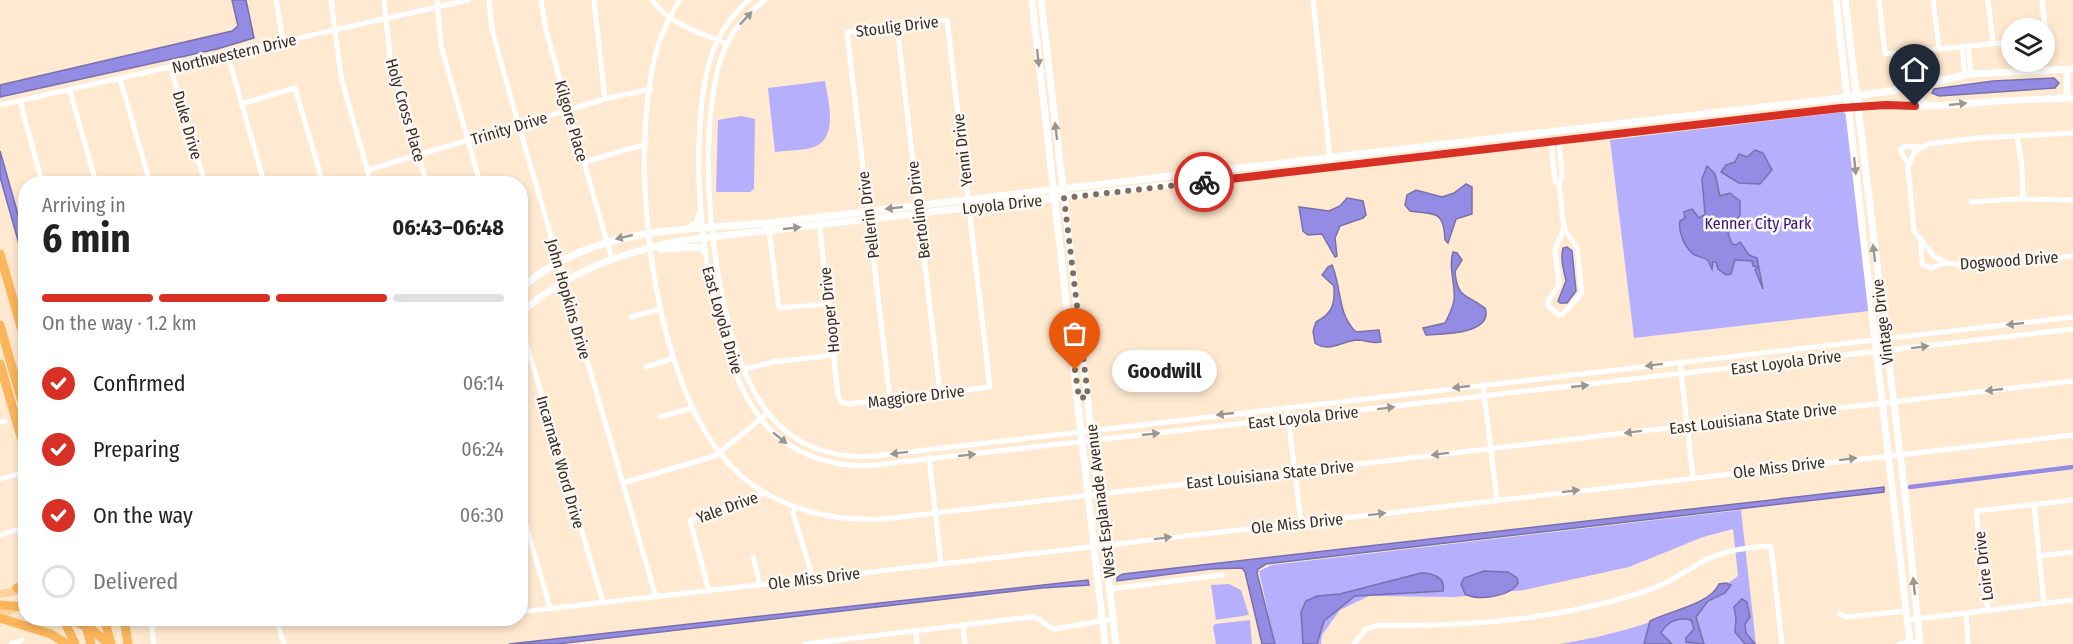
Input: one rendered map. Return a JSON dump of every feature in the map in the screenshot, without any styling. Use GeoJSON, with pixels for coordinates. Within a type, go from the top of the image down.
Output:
{"type":"FeatureCollection","features":[{"type":"Feature","properties":{"kind":"highway"},"geometry":{"type":"LineString","coordinates":[[0,254],[18,316]]}},
{"type":"Feature","properties":{"kind":"highway"},"geometry":{"type":"LineString","coordinates":[[13,298],[18,311]]}},
{"type":"Feature","properties":{"kind":"highway"},"geometry":{"type":"LineString","coordinates":[[0,325],[18,391]]}},
{"type":"Feature","properties":{"kind":"highway"},"geometry":{"type":"LineString","coordinates":[[0,364],[18,426]]}},
{"type":"Feature","properties":{"kind":"highway"},"geometry":{"type":"LineString","coordinates":[[0,605],[18,605]]}},
{"type":"Feature","properties":{"kind":"highway"},"geometry":{"type":"LineString","coordinates":[[0,616],[18,622]]}},
{"type":"Feature","properties":{"kind":"highway"},"geometry":{"type":"LineString","coordinates":[[28,626],[51,634],[67,644]]}},
{"type":"Feature","properties":{"kind":"highway"},"geometry":{"type":"LineString","coordinates":[[68,626],[75,644]]}},
{"type":"Feature","properties":{"kind":"highway"},"geometry":{"type":"LineString","coordinates":[[84,626],[110,644]]}},
{"type":"Feature","properties":{"kind":"highway"},"geometry":{"type":"LineString","coordinates":[[86,626],[92,644]]}},
{"type":"Feature","properties":{"kind":"highway"},"geometry":{"type":"LineString","coordinates":[[106,626],[110,644]]}},
{"type":"Feature","properties":{"kind":"highway"},"geometry":{"type":"LineString","coordinates":[[125,626],[128,644]]}},
{"type":"Feature","properties":{"kind":"main road","name":"West Esplanade Avenue"},"geometry":{"type":"LineString","coordinates":[[1032,0],[1106,644]]}},
{"type":"Feature","properties":{"kind":"main road","name":"West Esplanade Avenue"},"geometry":{"type":"LineString","coordinates":[[1041,0],[1116,642]]}},
{"type":"Feature","properties":{"kind":"main road","name":"Vintage Drive"},"geometry":{"type":"LineString","coordinates":[[1836,0],[1910,643]]}},
{"type":"Feature","properties":{"kind":"main road","name":"Vintage Drive"},"geometry":{"type":"LineString","coordinates":[[1845,0],[1876,273],[1906,502],[1920,643]]}},
{"type":"Feature","properties":{"kind":"main road","name":"Loyola Drive"},"geometry":{"type":"LineString","coordinates":[[528,308],[564,281],[612,259],[702,234],[712,228],[819,225],[869,220],[968,200],[1856,96],[1968,75],[2070,69]]}},
{"type":"Feature","properties":{"kind":"main road"},"geometry":{"type":"LineString","coordinates":[[2070,69],[2070,98]]}},
{"type":"Feature","properties":{"kind":"main road"},"geometry":{"type":"LineString","coordinates":[[1922,84],[1917,92],[1918,97],[1930,107]]}},
{"type":"Feature","properties":{"kind":"main road","name":"Loyola Drive"},"geometry":{"type":"LineString","coordinates":[[528,284],[558,263],[606,241],[648,232],[682,231],[713,237],[868,210],[969,208],[1037,201],[1848,108],[1886,105],[1930,107],[2070,98]]}},
{"type":"Feature","properties":{"kind":"main road"},"geometry":{"type":"LineString","coordinates":[[1740,110],[1741,120]]}},
{"type":"Feature","properties":{"kind":"main road"},"geometry":{"type":"LineString","coordinates":[[1657,119],[1658,130]]}},
{"type":"Feature","properties":{"kind":"main road"},"geometry":{"type":"LineString","coordinates":[[1590,127],[1591,138]]}},
{"type":"Feature","properties":{"kind":"main road"},"geometry":{"type":"LineString","coordinates":[[1507,137],[1508,147]]}},
{"type":"Feature","properties":{"kind":"main road"},"geometry":{"type":"LineString","coordinates":[[1478,140],[1479,151]]}},
{"type":"Feature","properties":{"kind":"main road"},"geometry":{"type":"LineString","coordinates":[[1399,149],[1401,159]]}},
{"type":"Feature","properties":{"kind":"main road"},"geometry":{"type":"LineString","coordinates":[[1252,166],[1253,177]]}},
{"type":"Feature","properties":{"kind":"main road"},"geometry":{"type":"LineString","coordinates":[[1036,192],[1037,201]]}},
{"type":"Feature","properties":{"kind":"main road"},"geometry":{"type":"LineString","coordinates":[[682,231],[695,226],[700,214]]}},
{"type":"Feature","properties":{"kind":"main road"},"geometry":{"type":"LineString","coordinates":[[1861,221],[1870,220]]}},
{"type":"Feature","properties":{"kind":"main road"},"geometry":{"type":"LineString","coordinates":[[650,249],[698,247],[705,251]]}},
{"type":"Feature","properties":{"kind":"main road"},"geometry":{"type":"LineString","coordinates":[[1062,262],[1071,261]]}},
{"type":"Feature","properties":{"kind":"main road"},"geometry":{"type":"LineString","coordinates":[[1867,273],[1876,273]]}},
{"type":"Feature","properties":{"kind":"main road"},"geometry":{"type":"LineString","coordinates":[[1068,306],[1077,305]]}},
{"type":"Feature","properties":{"kind":"main road"},"geometry":{"type":"LineString","coordinates":[[1872,312],[1881,311]]}},
{"type":"Feature","properties":{"kind":"main road"},"geometry":{"type":"LineString","coordinates":[[1073,351],[1082,349]]}},
{"type":"Feature","properties":{"kind":"main road"},"geometry":{"type":"LineString","coordinates":[[1079,398],[1088,397]]}},
{"type":"Feature","properties":{"kind":"main road"},"geometry":{"type":"LineString","coordinates":[[1894,504],[1906,502]]}},
{"type":"Feature","properties":{"kind":"main road"},"geometry":{"type":"LineString","coordinates":[[0,594],[18,590]]}},
{"type":"Feature","properties":{"kind":"main road"},"geometry":{"type":"LineString","coordinates":[[0,616],[18,608]]}},
{"type":"Feature","properties":{"kind":"main road"},"geometry":{"type":"LineString","coordinates":[[1106,644],[1116,642]]}},
{"type":"Feature","properties":{"kind":"street"},"geometry":{"type":"LineString","coordinates":[[276,0],[283,41]]}},
{"type":"Feature","properties":{"kind":"street"},"geometry":{"type":"LineString","coordinates":[[331,0],[341,77],[369,176]]}},
{"type":"Feature","properties":{"kind":"street","name":"Holy Cross Place"},"geometry":{"type":"LineString","coordinates":[[384,0],[392,65],[425,176]]}},
{"type":"Feature","properties":{"kind":"street","name":"Northwestern Drive"},"geometry":{"type":"LineString","coordinates":[[0,105],[228,55],[334,28],[386,18],[437,3],[468,0]]}},
{"type":"Feature","properties":{"kind":"street","name":"John Hopkins Drive"},"geometry":{"type":"LineString","coordinates":[[489,0],[492,30],[656,597]]}},
{"type":"Feature","properties":{"kind":"street","name":"Kilgore Place"},"geometry":{"type":"LineString","coordinates":[[541,0],[546,31],[612,259]]}},
{"type":"Feature","properties":{"kind":"street"},"geometry":{"type":"LineString","coordinates":[[594,0],[605,99]]}},
{"type":"Feature","properties":{"kind":"street"},"geometry":{"type":"LineString","coordinates":[[652,0],[660,11],[669,17],[727,44]]}},
{"type":"Feature","properties":{"kind":"street","name":"East Louisiana State Drive"},"geometry":{"type":"LineString","coordinates":[[679,0],[669,17],[658,46],[646,144],[650,249],[674,358],[692,408],[719,453],[733,468],[765,493],[822,516],[853,521],[2073,381]]}},
{"type":"Feature","properties":{"kind":"street","name":"East Loyola Drive"},"geometry":{"type":"LineString","coordinates":[[749,0],[729,22],[717,40],[708,67],[702,109],[700,214],[705,251],[714,300],[746,395],[761,419],[776,435],[796,450],[831,463],[866,466],[2073,329]]}},
{"type":"Feature","properties":{"kind":"street","name":"East Loyola Drive"},"geometry":{"type":"LineString","coordinates":[[765,0],[744,18],[727,44],[716,81],[710,134],[713,237],[723,297],[745,369],[757,397],[768,413],[798,440],[834,454],[861,457],[928,450],[2073,317]]}},
{"type":"Feature","properties":{"kind":"street"},"geometry":{"type":"LineString","coordinates":[[1313,0],[1331,168]]}},
{"type":"Feature","properties":{"kind":"street"},"geometry":{"type":"LineString","coordinates":[[1879,0],[1885,54],[2001,43]]}},
{"type":"Feature","properties":{"kind":"street"},"geometry":{"type":"LineString","coordinates":[[1933,0],[1939,48]]}},
{"type":"Feature","properties":{"kind":"street"},"geometry":{"type":"LineString","coordinates":[[1988,0],[1993,43]]}},
{"type":"Feature","properties":{"kind":"street"},"geometry":{"type":"LineString","coordinates":[[2042,0],[2044,18]]}},
{"type":"Feature","properties":{"kind":"street"},"geometry":{"type":"LineString","coordinates":[[437,3],[441,45],[478,176]]}},
{"type":"Feature","properties":{"kind":"street","name":"Stoulig Drive"},"geometry":{"type":"LineString","coordinates":[[847,32],[947,20]]}},
{"type":"Feature","properties":{"kind":"street","name":"Yenni Drive"},"geometry":{"type":"LineString","coordinates":[[947,20],[990,387]]}},
{"type":"Feature","properties":{"kind":"street","name":"Bertolino Drive"},"geometry":{"type":"LineString","coordinates":[[897,26],[939,393]]}},
{"type":"Feature","properties":{"kind":"street","name":"Pellerin Drive"},"geometry":{"type":"LineString","coordinates":[[847,32],[890,399]]}},
{"type":"Feature","properties":{"kind":"street"},"geometry":{"type":"LineString","coordinates":[[1965,45],[1968,75]]}},
{"type":"Feature","properties":{"kind":"street"},"geometry":{"type":"LineString","coordinates":[[228,55],[262,176]]}},
{"type":"Feature","properties":{"kind":"street","name":"Duke Drive"},"geometry":{"type":"LineString","coordinates":[[171,68],[203,176]]}},
{"type":"Feature","properties":{"kind":"street"},"geometry":{"type":"LineString","coordinates":[[120,79],[148,176]]}},
{"type":"Feature","properties":{"kind":"street"},"geometry":{"type":"LineString","coordinates":[[241,104],[295,88],[321,176]]}},
{"type":"Feature","properties":{"kind":"street","name":"Trinity Drive"},"geometry":{"type":"LineString","coordinates":[[368,170],[605,99],[651,89]]}},
{"type":"Feature","properties":{"kind":"street"},"geometry":{"type":"LineString","coordinates":[[70,90],[94,176]]}},
{"type":"Feature","properties":{"kind":"street"},"geometry":{"type":"LineString","coordinates":[[20,101],[40,176]]}},
{"type":"Feature","properties":{"kind":"street"},"geometry":{"type":"LineString","coordinates":[[1946,263],[1931,268],[1923,264],[1921,243],[1911,223],[1908,164],[1900,150],[1904,146],[1920,147],[1978,138],[2073,134]]}},
{"type":"Feature","properties":{"kind":"street"},"geometry":{"type":"LineString","coordinates":[[2016,135],[2022,166],[2023,199]]}},
{"type":"Feature","properties":{"kind":"street"},"geometry":{"type":"LineString","coordinates":[[1555,142],[1555,180],[1559,184],[1564,228],[1577,248],[1582,293],[1563,314],[1559,315],[1548,306],[1548,301],[1559,285],[1555,250],[1564,228]]}},
{"type":"Feature","properties":{"kind":"street"},"geometry":{"type":"LineString","coordinates":[[584,162],[646,144]]}},
{"type":"Feature","properties":{"kind":"street"},"geometry":{"type":"LineString","coordinates":[[1908,164],[1914,152],[1920,147]]}},
{"type":"Feature","properties":{"kind":"street"},"geometry":{"type":"LineString","coordinates":[[1971,202],[2023,199],[2073,200]]}},
{"type":"Feature","properties":{"kind":"street","name":"Hooper Drive"},"geometry":{"type":"LineString","coordinates":[[818,217],[838,396],[842,402]]}},
{"type":"Feature","properties":{"kind":"street"},"geometry":{"type":"LineString","coordinates":[[769,227],[779,309],[829,304]]}},
{"type":"Feature","properties":{"kind":"street","name":"Dogwood Drive"},"geometry":{"type":"LineString","coordinates":[[1921,243],[1934,256],[1946,263],[1970,266],[2073,256]]}},
{"type":"Feature","properties":{"kind":"street"},"geometry":{"type":"LineString","coordinates":[[631,317],[662,309]]}},
{"type":"Feature","properties":{"kind":"street","name":"Incarnate Word Drive"},"geometry":{"type":"LineString","coordinates":[[528,349],[603,602]]}},
{"type":"Feature","properties":{"kind":"street"},"geometry":{"type":"LineString","coordinates":[[745,369],[773,362],[834,355]]}},
{"type":"Feature","properties":{"kind":"street"},"geometry":{"type":"LineString","coordinates":[[646,367],[674,358]]}},
{"type":"Feature","properties":{"kind":"street"},"geometry":{"type":"LineString","coordinates":[[1680,362],[1693,477]]}},
{"type":"Feature","properties":{"kind":"street"},"geometry":{"type":"LineString","coordinates":[[1483,385],[1497,500]]}},
{"type":"Feature","properties":{"kind":"street","name":"Maggiore Drive"},"geometry":{"type":"LineString","coordinates":[[842,402],[848,404],[990,387]]}},
{"type":"Feature","properties":{"kind":"street"},"geometry":{"type":"LineString","coordinates":[[1287,407],[1300,523]]}},
{"type":"Feature","properties":{"kind":"street"},"geometry":{"type":"LineString","coordinates":[[660,417],[692,408]]}},
{"type":"Feature","properties":{"kind":"street"},"geometry":{"type":"LineString","coordinates":[[623,483],[719,453],[768,413]]}},
{"type":"Feature","properties":{"kind":"street","name":"Ole Miss Drive"},"geometry":{"type":"LineString","coordinates":[[528,611],[1899,453],[2073,435]]}},
{"type":"Feature","properties":{"kind":"street"},"geometry":{"type":"LineString","coordinates":[[928,450],[941,563]]}},
{"type":"Feature","properties":{"kind":"street"},"geometry":{"type":"LineString","coordinates":[[0,479],[18,474]]}},
{"type":"Feature","properties":{"kind":"street","name":"Yale Drive"},"geometry":{"type":"LineString","coordinates":[[709,591],[690,520],[701,514],[765,493]]}},
{"type":"Feature","properties":{"kind":"street","name":"Loire Drive"},"geometry":{"type":"LineString","coordinates":[[1988,610],[1976,511],[2073,500]]}},
{"type":"Feature","properties":{"kind":"street"},"geometry":{"type":"LineString","coordinates":[[2034,505],[2044,603]]}},
{"type":"Feature","properties":{"kind":"street"},"geometry":{"type":"LineString","coordinates":[[795,507],[793,513],[813,578]]}},
{"type":"Feature","properties":{"kind":"street"},"geometry":{"type":"LineString","coordinates":[[0,535],[18,529]]}},
{"type":"Feature","properties":{"kind":"street"},"geometry":{"type":"LineString","coordinates":[[528,532],[550,609]]}},
{"type":"Feature","properties":{"kind":"street"},"geometry":{"type":"LineString","coordinates":[[1354,644],[1366,629],[1380,625],[1460,625],[1499,622],[1589,608],[1664,585],[1711,557],[1740,549],[1771,546],[1782,644]]}},
{"type":"Feature","properties":{"kind":"street"},"geometry":{"type":"LineString","coordinates":[[2039,556],[2073,552]]}},
{"type":"Feature","properties":{"kind":"street"},"geometry":{"type":"LineString","coordinates":[[753,557],[760,585]]}},
{"type":"Feature","properties":{"kind":"street"},"geometry":{"type":"LineString","coordinates":[[1110,589],[1222,575]]}},
{"type":"Feature","properties":{"kind":"street"},"geometry":{"type":"LineString","coordinates":[[1907,620],[2073,600]]}},
{"type":"Feature","properties":{"kind":"street"},"geometry":{"type":"LineString","coordinates":[[1839,614],[1847,617],[1906,611]]}},
{"type":"Feature","properties":{"kind":"street"},"geometry":{"type":"LineString","coordinates":[[1966,614],[1968,644]]}},
{"type":"Feature","properties":{"kind":"street"},"geometry":{"type":"LineString","coordinates":[[805,644],[1030,617],[1039,619],[1053,629],[1113,619]]}},
{"type":"Feature","properties":{"kind":"street"},"geometry":{"type":"LineString","coordinates":[[963,625],[965,644]]}},
{"type":"Feature","properties":{"kind":"street"},"geometry":{"type":"LineString","coordinates":[[153,626],[154,644]]}},
{"type":"Feature","properties":{"kind":"street"},"geometry":{"type":"LineString","coordinates":[[278,626],[284,644]]}},
{"type":"Feature","properties":{"kind":"street"},"geometry":{"type":"LineString","coordinates":[[916,631],[917,644]]}},
{"type":"Feature","properties":{"kind":"street"},"geometry":{"type":"LineString","coordinates":[[869,637],[870,644]]}},
{"type":"Feature","properties":{"kind":"street"},"geometry":{"type":"LineString","coordinates":[[11,644],[22,640]]}},
{"type":"Feature","properties":{"kind":"street"},"geometry":{"type":"LineString","coordinates":[[1899,644],[1920,643]]}},
{"type":"Feature","properties":{"kind":"green space"},"geometry":{"type":"Polygon","coordinates":[[[825,81],[830,118],[827,136],[814,147],[775,152],[768,88],[825,81]]]}},
{"type":"Feature","properties":{"kind":"green space","name":"Kenner City Park"},"geometry":{"type":"Polygon","coordinates":[[[1843,112],[1847,115],[1869,311],[1634,338],[1610,140],[1843,112]]]}},
{"type":"Feature","properties":{"kind":"green space"},"geometry":{"type":"Polygon","coordinates":[[[741,116],[755,119],[754,189],[750,192],[716,192],[718,120],[741,116]]]}},
{"type":"Feature","properties":{"kind":"green space"},"geometry":{"type":"Polygon","coordinates":[[[1741,510],[1756,644],[1559,644],[1593,638],[1649,622],[1683,609],[1713,593],[1738,576],[1733,529],[1703,537],[1629,567],[1524,590],[1455,597],[1369,596],[1340,610],[1322,635],[1321,644],[1275,644],[1259,571],[1272,565],[1741,510]]]}},
{"type":"Feature","properties":{"kind":"green space"},"geometry":{"type":"Polygon","coordinates":[[[1229,584],[1241,590],[1249,615],[1216,620],[1211,585],[1229,584]]]}},
{"type":"Feature","properties":{"kind":"green space"},"geometry":{"type":"Polygon","coordinates":[[[1250,620],[1252,644],[1216,644],[1213,627],[1215,624],[1250,620]]]}},
{"type":"Feature","properties":{"kind":"shaded area"},"geometry":{"type":"Polygon","coordinates":[[[232,0],[246,0],[254,38],[217,49],[0,97],[0,85],[232,31],[238,26],[232,0]]]}},
{"type":"Feature","properties":{"kind":"shaded area"},"geometry":{"type":"Polygon","coordinates":[[[2054,78],[2059,83],[2055,88],[1939,96],[1932,93],[1934,89],[1993,81],[2054,78]]]}},
{"type":"Feature","properties":{"kind":"shaded area"},"geometry":{"type":"Polygon","coordinates":[[[1755,150],[1763,153],[1772,170],[1760,184],[1739,183],[1721,172],[1726,165],[1735,162],[1739,154],[1747,157],[1755,150]]]}},
{"type":"Feature","properties":{"kind":"shaded area"},"geometry":{"type":"Polygon","coordinates":[[[0,151],[18,214],[18,240],[0,177],[0,151]]]}},
{"type":"Feature","properties":{"kind":"shaded area"},"geometry":{"type":"Polygon","coordinates":[[[1707,166],[1715,174],[1720,196],[1730,193],[1740,201],[1740,215],[1728,233],[1732,244],[1736,245],[1740,242],[1749,255],[1757,258],[1763,289],[1755,270],[1758,267],[1753,266],[1752,261],[1735,260],[1731,274],[1726,275],[1718,269],[1716,262],[1713,262],[1712,269],[1708,260],[1693,254],[1684,242],[1680,221],[1685,218],[1684,212],[1692,209],[1699,218],[1705,214],[1702,179],[1707,166]]]}},
{"type":"Feature","properties":{"kind":"shaded area"},"geometry":{"type":"Polygon","coordinates":[[[1466,184],[1472,187],[1472,214],[1456,219],[1448,243],[1445,240],[1440,218],[1431,213],[1410,211],[1405,205],[1407,195],[1416,190],[1442,197],[1454,193],[1466,184]]]}},
{"type":"Feature","properties":{"kind":"shaded area"},"geometry":{"type":"Polygon","coordinates":[[[1347,198],[1363,201],[1366,215],[1340,226],[1335,238],[1337,256],[1335,257],[1322,234],[1308,235],[1303,231],[1299,207],[1329,211],[1340,206],[1347,198]]]}},
{"type":"Feature","properties":{"kind":"shaded area"},"geometry":{"type":"Polygon","coordinates":[[[1567,247],[1572,251],[1576,291],[1567,303],[1560,303],[1558,301],[1566,281],[1562,252],[1563,248],[1567,247]]]}},
{"type":"Feature","properties":{"kind":"shaded area"},"geometry":{"type":"Polygon","coordinates":[[[1453,252],[1457,253],[1462,260],[1455,271],[1458,287],[1464,295],[1485,308],[1486,317],[1475,328],[1465,331],[1426,335],[1423,328],[1445,323],[1453,306],[1451,264],[1453,252]]]}},
{"type":"Feature","properties":{"kind":"shaded area"},"geometry":{"type":"Polygon","coordinates":[[[1332,265],[1343,309],[1350,325],[1356,332],[1379,330],[1381,342],[1357,340],[1325,347],[1315,343],[1313,331],[1316,322],[1326,315],[1333,303],[1334,286],[1322,275],[1332,265]]]}},
{"type":"Feature","properties":{"kind":"shaded area"},"geometry":{"type":"Polygon","coordinates":[[[1884,487],[1884,492],[1266,564],[1258,569],[1257,573],[1275,644],[1262,644],[1245,572],[1242,568],[1210,569],[1117,581],[1117,577],[1123,574],[1884,487]]]}},
{"type":"Feature","properties":{"kind":"shaded area"},"geometry":{"type":"Polygon","coordinates":[[[1484,571],[1508,572],[1517,578],[1518,583],[1508,592],[1493,596],[1478,597],[1465,594],[1461,584],[1464,578],[1484,571]]]}},
{"type":"Feature","properties":{"kind":"shaded area"},"geometry":{"type":"Polygon","coordinates":[[[1421,573],[1434,575],[1440,579],[1443,591],[1355,596],[1324,621],[1317,644],[1303,644],[1301,612],[1306,601],[1317,596],[1340,594],[1421,573]]]}},
{"type":"Feature","properties":{"kind":"shaded area"},"geometry":{"type":"Polygon","coordinates":[[[1088,580],[1089,585],[1042,588],[557,644],[509,644],[1088,580]]]}},
{"type":"Feature","properties":{"kind":"shaded area"},"geometry":{"type":"Polygon","coordinates":[[[1719,584],[1731,585],[1725,593],[1708,601],[1696,617],[1704,644],[1686,642],[1686,638],[1694,629],[1691,620],[1682,619],[1670,623],[1661,633],[1672,644],[1644,644],[1650,621],[1698,602],[1714,591],[1719,584]]]}},
{"type":"Feature","properties":{"kind":"shaded area"},"geometry":{"type":"Polygon","coordinates":[[[1742,599],[1747,602],[1750,617],[1745,624],[1746,633],[1755,644],[1745,644],[1735,632],[1734,607],[1742,599]]]}},
{"type":"Feature","properties":{"kind":"waterway"},"geometry":{"type":"LineString","coordinates":[[1910,487],[2073,467]]}},
{"type":"Feature","properties":{"kind":"way so far"},"geometry":{"type":"LineString","coordinates":[[1075,370],[1079,398],[1088,397],[1064,198],[1204,182]]}},
{"type":"Feature","properties":{"kind":"place","name":"Goodwill"},"geometry":{"type":"Point","coordinates":[1075,370]}},
{"type":"Feature","properties":{"kind":"route"},"geometry":{"type":"LineString","coordinates":[[1204,182],[1841,108],[1915,106]]}}]}
